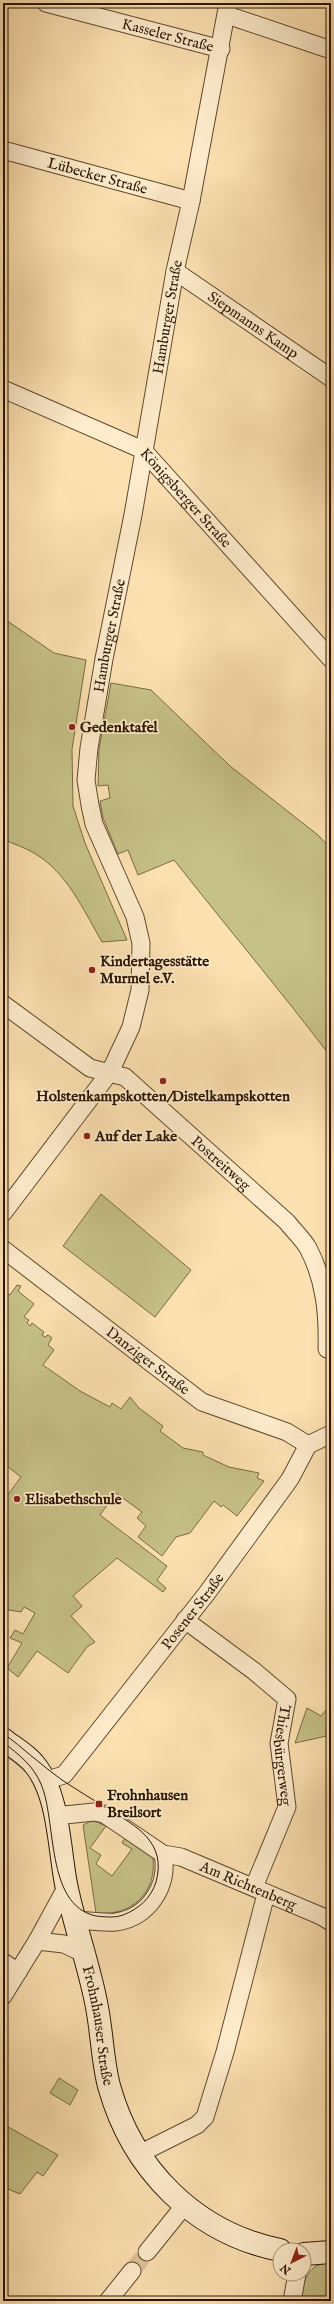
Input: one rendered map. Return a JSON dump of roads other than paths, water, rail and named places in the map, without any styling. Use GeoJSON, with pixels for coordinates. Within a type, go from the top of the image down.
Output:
{"type":"FeatureCollection","features":[{"type":"Feature","properties":{"kind":"main road","name":"Frohnhauser Straße"},"geometry":{"type":"LineString","coordinates":[[3,1739],[35,1765],[44,1781],[55,1816],[67,1886],[96,2002],[109,2085],[118,2110],[139,2154],[155,2176],[184,2206],[210,2224],[237,2238],[272,2248]]}},
{"type":"Feature","properties":{"kind":"main road"},"geometry":{"type":"LineString","coordinates":[[312,2253],[331,2252]]}},
{"type":"Feature","properties":{"kind":"street","name":"Kasseler Straße"},"geometry":{"type":"LineString","coordinates":[[46,3],[221,49]]}},
{"type":"Feature","properties":{"kind":"street","name":"Hamburger Straße"},"geometry":{"type":"LineString","coordinates":[[3,1213],[110,1072],[131,1027],[140,990],[140,943],[135,917],[94,824],[86,780],[90,737],[133,515],[175,271],[191,201],[228,9]]}},
{"type":"Feature","properties":{"kind":"street"},"geometry":{"type":"LineString","coordinates":[[228,9],[275,31],[331,50]]}},
{"type":"Feature","properties":{"kind":"street","name":"Lübecker Straße"},"geometry":{"type":"LineString","coordinates":[[3,150],[191,201]]}},
{"type":"Feature","properties":{"kind":"street","name":"Siepmanns Kamp"},"geometry":{"type":"LineString","coordinates":[[175,271],[331,378]]}},
{"type":"Feature","properties":{"kind":"street","name":"Königsberger Straße"},"geometry":{"type":"LineString","coordinates":[[3,389],[143,450],[329,653]]}},
{"type":"Feature","properties":{"kind":"street","name":"Postreitweg"},"geometry":{"type":"LineString","coordinates":[[3,1004],[90,1068],[125,1077],[287,1222],[307,1248],[320,1278],[326,1303],[327,1349]]}},
{"type":"Feature","properties":{"kind":"street","name":"Danziger Straße"},"geometry":{"type":"LineString","coordinates":[[3,1249],[202,1402],[287,1432],[308,1445]]}},
{"type":"Feature","properties":{"kind":"street"},"geometry":{"type":"LineString","coordinates":[[308,1445],[331,1434]]}},
{"type":"Feature","properties":{"kind":"street","name":"Posener Straße"},"geometry":{"type":"LineString","coordinates":[[44,1781],[64,1775],[207,1593],[290,1479],[308,1445]]}},
{"type":"Feature","properties":{"kind":"street","name":"Thiesbürgerweg"},"geometry":{"type":"LineString","coordinates":[[139,2154],[197,2125],[205,2117],[225,2052],[260,1890],[287,1807],[279,1743],[287,1699],[254,1671],[185,1620]]}},
{"type":"Feature","properties":{"kind":"street","name":"Am Richtenberg"},"geometry":{"type":"LineString","coordinates":[[55,1816],[94,1812],[104,1814],[163,1854],[181,1858],[321,1916],[331,1922]]}},
{"type":"Feature","properties":{"kind":"street"},"geometry":{"type":"LineString","coordinates":[[76,1920],[117,1922],[129,1919],[144,1910],[154,1900],[160,1886],[165,1864],[163,1854]]}},
{"type":"Feature","properties":{"kind":"street"},"geometry":{"type":"LineString","coordinates":[[3,1996],[37,1941],[67,1886]]}},
{"type":"Feature","properties":{"kind":"street"},"geometry":{"type":"LineString","coordinates":[[37,1941],[64,1944],[85,1954]]}},
{"type":"Feature","properties":{"kind":"street"},"geometry":{"type":"LineString","coordinates":[[3,1962],[18,1972]]}},
{"type":"Feature","properties":{"kind":"street"},"geometry":{"type":"LineString","coordinates":[[147,2252],[184,2206]]}},
{"type":"Feature","properties":{"kind":"street"},"geometry":{"type":"LineString","coordinates":[[108,2301],[132,2271]]}},
{"type":"Feature","properties":{"kind":"street"},"geometry":{"type":"LineString","coordinates":[[292,2301],[296,2282]]}},
{"type":"Feature","properties":{"kind":"tunnel"},"geometry":{"type":"LineString","coordinates":[[132,2271],[147,2252]]}},
{"type":"Feature","properties":{"kind":"tram line"},"geometry":{"type":"LineString","coordinates":[[3,1733],[62,1780],[129,1822],[147,1837],[157,1856],[158,1868],[154,1888],[144,1902],[129,1913],[120,1916],[96,1916],[80,1909],[68,1896],[60,1879],[55,1860],[46,1800],[41,1784],[30,1766],[3,1742]]}},
{"type":"Feature","properties":{"kind":"place","name":"Gedenktafel"},"geometry":{"type":"Point","coordinates":[72,727]}},
{"type":"Feature","properties":{"kind":"place","name":"Kindertagesstätte Murmel e.V."},"geometry":{"type":"Point","coordinates":[92,970]}},
{"type":"Feature","properties":{"kind":"place","name":"Holstenkampskotten/Distelkampskotten"},"geometry":{"type":"Point","coordinates":[163,1081]}},
{"type":"Feature","properties":{"kind":"place","name":"Auf der Lake"},"geometry":{"type":"Point","coordinates":[87,1136]}},
{"type":"Feature","properties":{"kind":"place","name":"Elisabethschule"},"geometry":{"type":"Point","coordinates":[17,1499]}},
{"type":"Feature","properties":{"kind":"place","name":"Frohnhausen Breilsort"},"geometry":{"type":"Point","coordinates":[99,1804]}}]}
